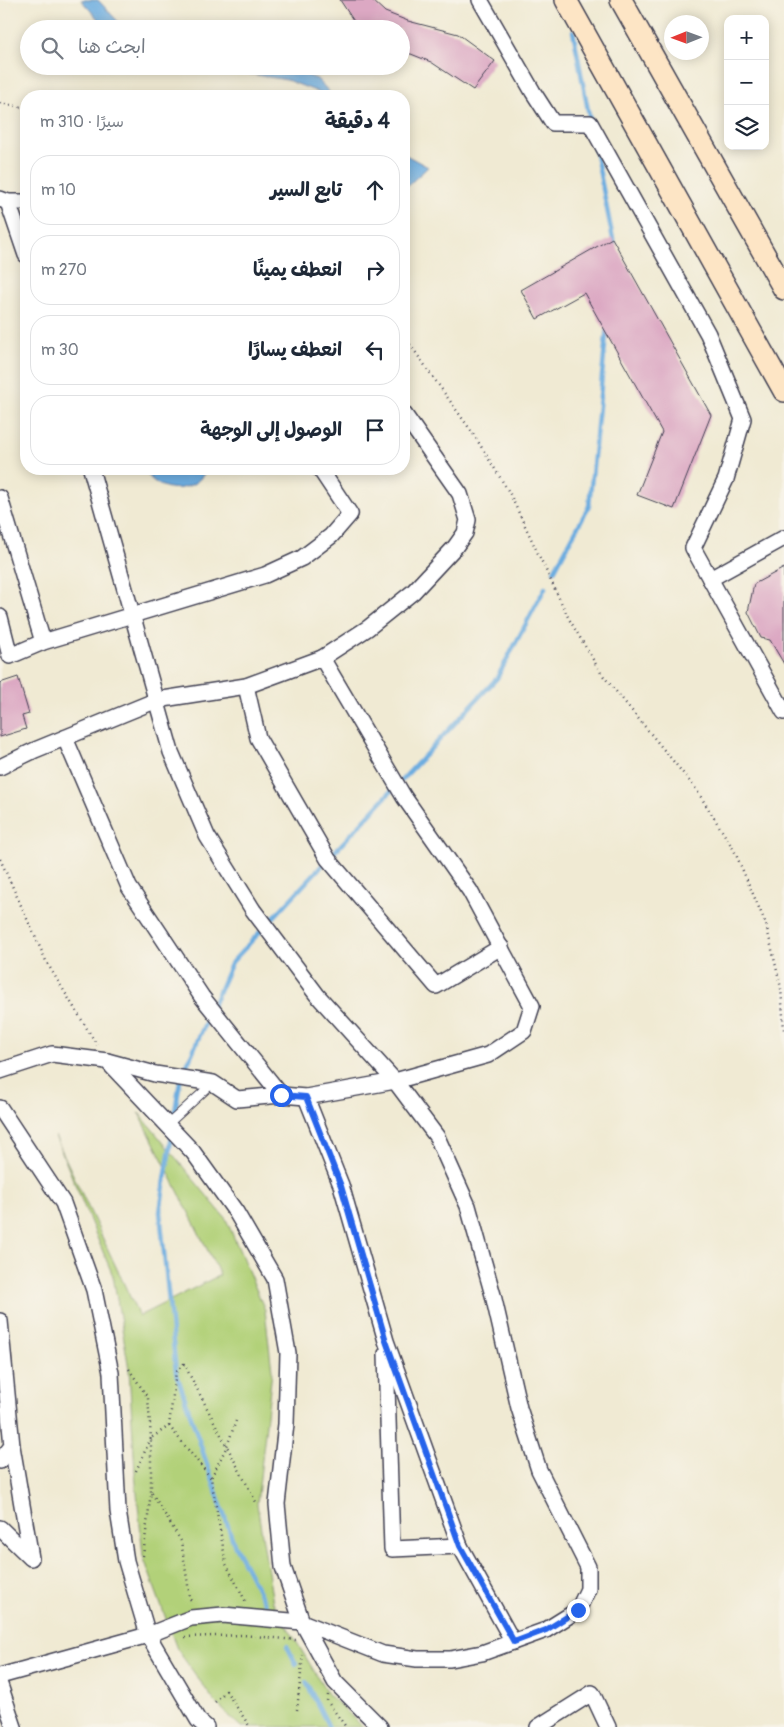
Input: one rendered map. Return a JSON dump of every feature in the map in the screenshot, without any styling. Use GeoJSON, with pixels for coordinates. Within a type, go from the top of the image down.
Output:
{"type":"FeatureCollection","features":[{"type":"Feature","properties":{"kind":"main road"},"geometry":{"type":"LineString","coordinates":[[566,0],[784,391]]}},
{"type":"Feature","properties":{"kind":"main road"},"geometry":{"type":"LineString","coordinates":[[621,0],[784,289]]}},
{"type":"Feature","properties":{"kind":"street"},"geometry":{"type":"LineString","coordinates":[[480,0],[553,123],[590,124],[708,334],[743,419],[726,479],[693,548],[784,712]]}},
{"type":"Feature","properties":{"kind":"street"},"geometry":{"type":"LineString","coordinates":[[20,201],[4,200],[20,240]]}},
{"type":"Feature","properties":{"kind":"street"},"geometry":{"type":"LineString","coordinates":[[0,767],[157,700],[246,686],[322,658],[368,628],[413,592],[455,547],[465,533],[468,520],[460,494],[410,423]]}},
{"type":"Feature","properties":{"kind":"street"},"geometry":{"type":"LineString","coordinates":[[0,1676],[148,1635],[191,1618],[223,1615],[302,1622],[383,1654],[417,1659],[450,1659],[482,1653],[546,1630],[578,1610],[588,1590],[588,1567],[539,1470],[522,1417],[493,1295],[468,1206],[437,1137],[395,1081],[317,995],[253,910],[207,836],[171,752],[94,475]]}},
{"type":"Feature","properties":{"kind":"street"},"geometry":{"type":"LineString","coordinates":[[0,617],[10,656],[43,642],[265,575],[302,558],[331,536],[350,514],[324,475]]}},
{"type":"Feature","properties":{"kind":"street"},"geometry":{"type":"LineString","coordinates":[[0,498],[43,642]]}},
{"type":"Feature","properties":{"kind":"street"},"geometry":{"type":"LineString","coordinates":[[710,579],[784,538]]}},
{"type":"Feature","properties":{"kind":"street"},"geometry":{"type":"LineString","coordinates":[[0,1071],[52,1054],[107,1061],[155,1074],[213,1083],[237,1099],[281,1095],[306,1097],[395,1081],[488,1055],[524,1031],[532,1006],[501,947],[470,891],[404,797],[322,658]]}},
{"type":"Feature","properties":{"kind":"street"},"geometry":{"type":"LineString","coordinates":[[246,686],[258,738],[328,859],[436,986],[501,947]]}},
{"type":"Feature","properties":{"kind":"street"},"geometry":{"type":"LineString","coordinates":[[65,738],[129,887],[202,998],[281,1095]]}},
{"type":"Feature","properties":{"kind":"street"},"geometry":{"type":"LineString","coordinates":[[107,1061],[193,1152],[236,1212],[276,1279],[288,1354],[286,1424],[277,1504],[283,1567],[302,1622],[335,1682],[380,1727]]}},
{"type":"Feature","properties":{"kind":"street"},"geometry":{"type":"LineString","coordinates":[[306,1097],[341,1186],[386,1341],[460,1546],[514,1642]]}},
{"type":"Feature","properties":{"kind":"street"},"geometry":{"type":"LineString","coordinates":[[0,1108],[62,1203],[94,1290],[111,1373],[118,1511],[126,1561],[148,1635],[198,1720],[206,1727]]}},
{"type":"Feature","properties":{"kind":"street"},"geometry":{"type":"LineString","coordinates":[[0,1321],[12,1446],[30,1558],[0,1528]]}},
{"type":"Feature","properties":{"kind":"street"},"geometry":{"type":"LineString","coordinates":[[386,1341],[392,1549],[460,1546]]}},
{"type":"Feature","properties":{"kind":"street"},"geometry":{"type":"LineString","coordinates":[[0,1461],[12,1446]]}},
{"type":"Feature","properties":{"kind":"street"},"geometry":{"type":"LineString","coordinates":[[0,1685],[14,1727]]}},
{"type":"Feature","properties":{"kind":"street"},"geometry":{"type":"LineString","coordinates":[[538,1727],[592,1693],[608,1727]]}},
{"type":"Feature","properties":{"kind":"lane"},"geometry":{"type":"LineString","coordinates":[[167,1125],[213,1083]]}},
{"type":"Feature","properties":{"kind":"path"},"geometry":{"type":"LineString","coordinates":[[0,103],[20,107]]}},
{"type":"Feature","properties":{"kind":"path"},"geometry":{"type":"LineString","coordinates":[[410,344],[474,435],[509,492],[569,619],[601,673],[696,790],[734,850],[766,924],[781,988],[784,1030]]}},
{"type":"Feature","properties":{"kind":"path"},"geometry":{"type":"LineString","coordinates":[[0,859],[47,963],[107,1061]]}},
{"type":"Feature","properties":{"kind":"path"},"geometry":{"type":"LineString","coordinates":[[258,1504],[184,1364],[176,1372],[169,1426],[211,1478],[226,1564],[246,1602],[260,1618]]}},
{"type":"Feature","properties":{"kind":"path"},"geometry":{"type":"LineString","coordinates":[[129,1369],[148,1398],[151,1438],[151,1492],[142,1556]]}},
{"type":"Feature","properties":{"kind":"path"},"geometry":{"type":"LineString","coordinates":[[211,1478],[227,1446],[236,1421]]}},
{"type":"Feature","properties":{"kind":"path"},"geometry":{"type":"LineString","coordinates":[[135,1473],[151,1438],[169,1426]]}},
{"type":"Feature","properties":{"kind":"path"},"geometry":{"type":"LineString","coordinates":[[151,1492],[181,1541],[192,1601],[191,1618]]}},
{"type":"Feature","properties":{"kind":"path"},"geometry":{"type":"LineString","coordinates":[[182,1638],[244,1635],[301,1641]]}},
{"type":"Feature","properties":{"kind":"path"},"geometry":{"type":"LineString","coordinates":[[297,1710],[303,1652]]}},
{"type":"Feature","properties":{"kind":"path"},"geometry":{"type":"LineString","coordinates":[[335,1682],[328,1694],[327,1701],[346,1727]]}},
{"type":"Feature","properties":{"kind":"path"},"geometry":{"type":"LineString","coordinates":[[214,1702],[226,1691],[250,1727]]}},
{"type":"Feature","properties":{"kind":"green space"},"geometry":{"type":"Polygon","coordinates":[[[139,1113],[226,1219],[265,1310],[272,1371],[257,1504],[273,1603],[328,1694],[363,1727],[241,1727],[215,1702],[177,1649],[143,1556],[135,1473],[129,1369],[113,1276],[55,1136],[139,1316],[220,1275],[139,1113]]]}},
{"type":"Feature","properties":{"kind":"water"},"geometry":{"type":"Polygon","coordinates":[[[81,0],[98,0],[117,20],[99,20],[81,0]]]}},
{"type":"Feature","properties":{"kind":"water"},"geometry":{"type":"Polygon","coordinates":[[[257,75],[306,75],[317,79],[327,90],[313,90],[287,80],[257,75]]]}},
{"type":"Feature","properties":{"kind":"water"},"geometry":{"type":"Polygon","coordinates":[[[410,157],[428,167],[410,184],[410,157]]]}},
{"type":"Feature","properties":{"kind":"water"},"geometry":{"type":"Polygon","coordinates":[[[148,475],[203,475],[193,484],[175,488],[158,484],[148,475]]]}},
{"type":"Feature","properties":{"kind":"building"},"geometry":{"type":"Polygon","coordinates":[[[340,0],[372,0],[385,12],[405,20],[353,20],[340,0]]]}},
{"type":"Feature","properties":{"kind":"building"},"geometry":{"type":"Polygon","coordinates":[[[410,22],[458,34],[495,61],[473,90],[431,62],[410,54],[410,22]]]}},
{"type":"Feature","properties":{"kind":"building"},"geometry":{"type":"Polygon","coordinates":[[[612,238],[711,415],[674,509],[637,495],[662,432],[584,293],[537,319],[521,290],[612,238]]]}},
{"type":"Feature","properties":{"kind":"building"},"geometry":{"type":"Polygon","coordinates":[[[784,568],[784,664],[770,640],[761,638],[748,612],[754,584],[784,568]]]}},
{"type":"Feature","properties":{"kind":"building"},"geometry":{"type":"Polygon","coordinates":[[[18,677],[29,714],[22,716],[26,729],[0,737],[0,683],[18,677]]]}},
{"type":"Feature","properties":{"kind":"waterway"},"geometry":{"type":"LineString","coordinates":[[573,31],[590,121]]}},
{"type":"Feature","properties":{"kind":"waterway"},"geometry":{"type":"LineString","coordinates":[[594,144],[614,244]]}},
{"type":"Feature","properties":{"kind":"waterway"},"geometry":{"type":"LineString","coordinates":[[554,571],[589,506],[607,326]]}},
{"type":"Feature","properties":{"kind":"waterway"},"geometry":{"type":"LineString","coordinates":[[400,782],[497,678],[545,588]]}},
{"type":"Feature","properties":{"kind":"waterway"},"geometry":{"type":"LineString","coordinates":[[213,1005],[232,962],[394,788]]}},
{"type":"Feature","properties":{"kind":"waterway"},"geometry":{"type":"LineString","coordinates":[[174,1117],[180,1081],[210,1012]]}},
{"type":"Feature","properties":{"kind":"waterway"},"geometry":{"type":"LineString","coordinates":[[172,1135],[160,1212],[176,1372],[234,1544],[272,1617]]}},
{"type":"Feature","properties":{"kind":"waterway"},"geometry":{"type":"LineString","coordinates":[[287,1646],[296,1664]]}},
{"type":"Feature","properties":{"kind":"waterway"},"geometry":{"type":"LineString","coordinates":[[306,1682],[329,1727]]}},
{"type":"Feature","properties":{"kind":"route"},"geometry":{"type":"LineString","coordinates":[[281,1095],[306,1097],[341,1186],[386,1341],[460,1546],[514,1642],[546,1630],[578,1610]]}}]}
